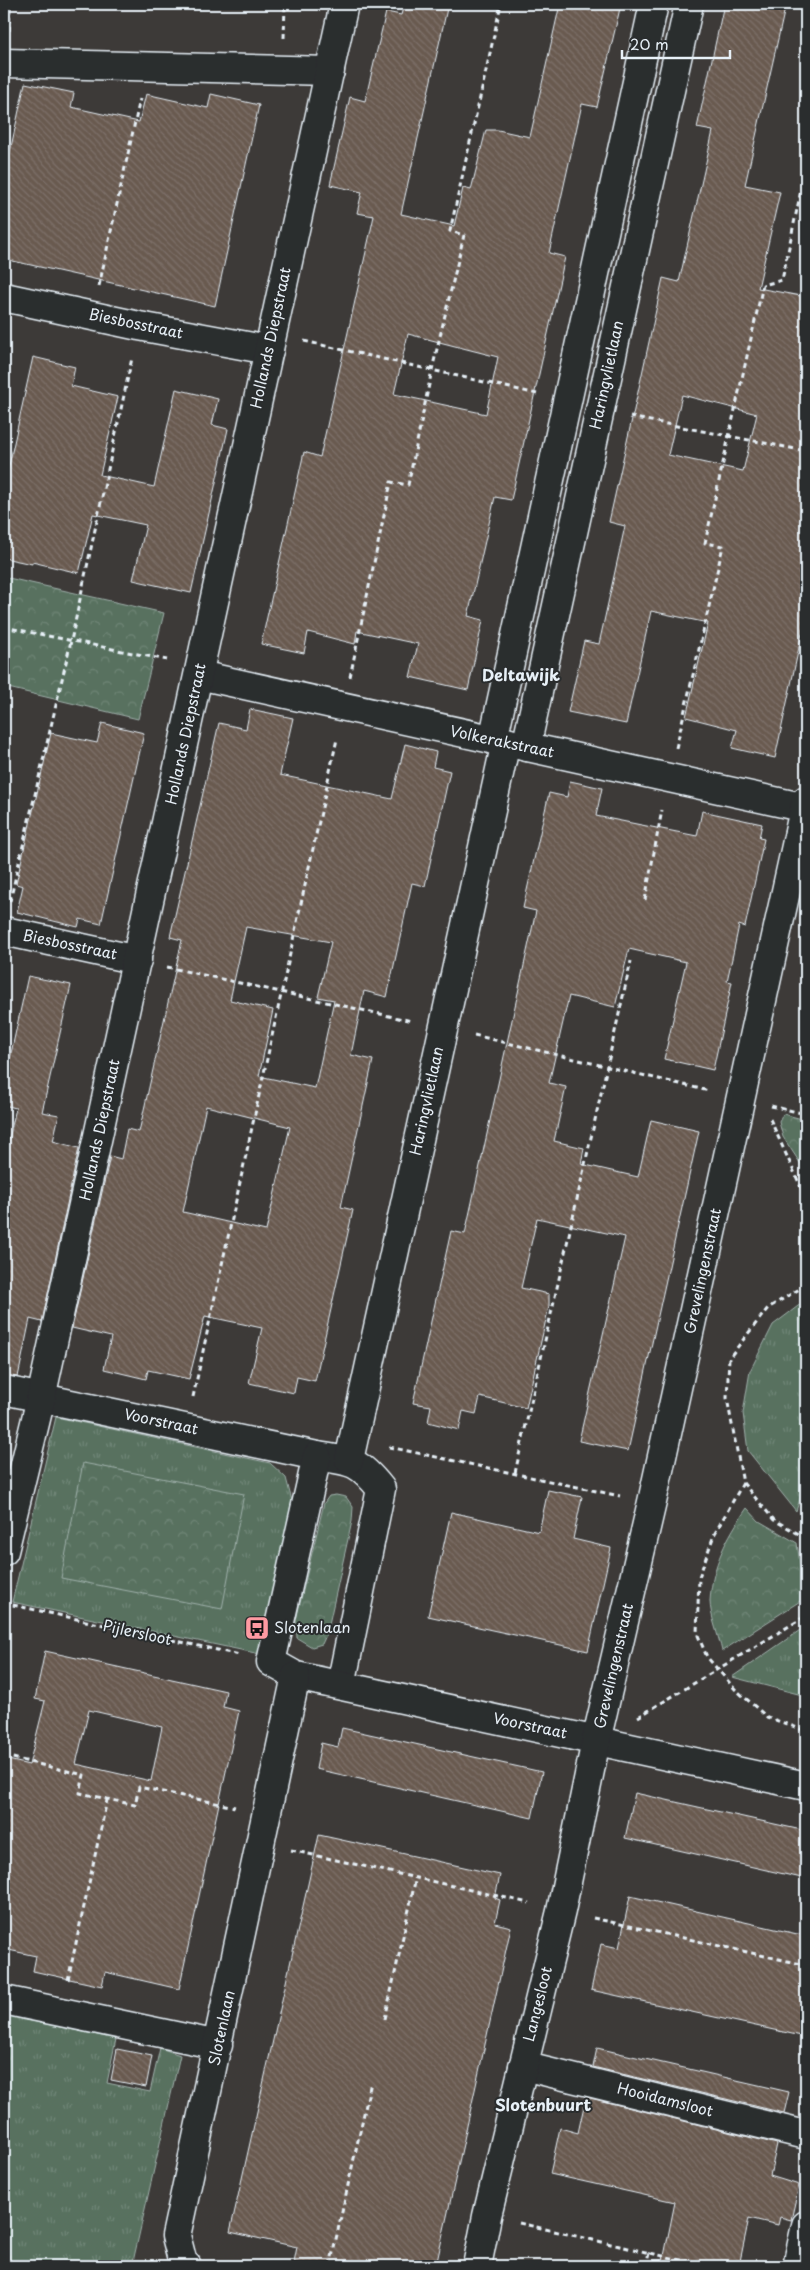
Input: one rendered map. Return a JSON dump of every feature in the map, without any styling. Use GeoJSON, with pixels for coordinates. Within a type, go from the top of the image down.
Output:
{"type":"FeatureCollection","features":[{"type":"Feature","properties":{"kind":"street","name":"Hollands Diepstraat"},"geometry":{"type":"LineString","coordinates":[[41,1398],[344,4]]}},
{"type":"Feature","properties":{"kind":"street","name":"Haringvlietlaan"},"geometry":{"type":"LineString","coordinates":[[508,743],[654,4]]}},
{"type":"Feature","properties":{"kind":"street","name":"Haringvlietlaan"},"geometry":{"type":"LineString","coordinates":[[351,1450],[508,743],[689,4]]}},
{"type":"Feature","properties":{"kind":"street"},"geometry":{"type":"LineString","coordinates":[[4,63],[330,71]]}},
{"type":"Feature","properties":{"kind":"street","name":"Biesbosstraat"},"geometry":{"type":"LineString","coordinates":[[4,297],[139,326],[269,350]]}},
{"type":"Feature","properties":{"kind":"street","name":"Volkerakstraat"},"geometry":{"type":"LineString","coordinates":[[200,671],[508,743],[806,806]]}},
{"type":"Feature","properties":{"kind":"street","name":"Grevelingenstraat"},"geometry":{"type":"LineString","coordinates":[[596,1741],[652,1502],[806,806]]}},
{"type":"Feature","properties":{"kind":"street","name":"Biesbosstraat"},"geometry":{"type":"LineString","coordinates":[[6,919],[137,960]]}},
{"type":"Feature","properties":{"kind":"street","name":"Voorstraat"},"geometry":{"type":"LineString","coordinates":[[4,1390],[317,1456],[351,1450],[381,1489],[341,1685]]}},
{"type":"Feature","properties":{"kind":"street"},"geometry":{"type":"LineString","coordinates":[[4,1551],[41,1398]]}},
{"type":"Feature","properties":{"kind":"street"},"geometry":{"type":"LineString","coordinates":[[271,1662],[317,1456]]}},
{"type":"Feature","properties":{"kind":"street","name":"Voorstraat"},"geometry":{"type":"LineString","coordinates":[[271,1662],[296,1676],[806,1786]]}},
{"type":"Feature","properties":{"kind":"street","name":"Slotenlaan"},"geometry":{"type":"LineString","coordinates":[[185,2264],[176,2236],[296,1676]]}},
{"type":"Feature","properties":{"kind":"street","name":"Langesloot"},"geometry":{"type":"LineString","coordinates":[[477,2266],[487,2216],[561,1911],[596,1741]]}},
{"type":"Feature","properties":{"kind":"street"},"geometry":{"type":"LineString","coordinates":[[4,2000],[218,2045]]}},
{"type":"Feature","properties":{"kind":"street","name":"Hooidamsloot"},"geometry":{"type":"LineString","coordinates":[[523,2066],[806,2135]]}},
{"type":"Feature","properties":{"kind":"street"},"geometry":{"type":"LineString","coordinates":[[797,2266],[806,2225]]}},
{"type":"Feature","properties":{"kind":"path"},"geometry":{"type":"LineString","coordinates":[[93,315],[147,66]]}},
{"type":"Feature","properties":{"kind":"path"},"geometry":{"type":"LineString","coordinates":[[645,900],[668,778],[723,546],[704,543],[763,285],[782,280],[806,167]]}},
{"type":"Feature","properties":{"kind":"path"},"geometry":{"type":"LineString","coordinates":[[6,919],[71,641],[139,326]]}},
{"type":"Feature","properties":{"kind":"path"},"geometry":{"type":"LineString","coordinates":[[4,627],[200,671]]}},
{"type":"Feature","properties":{"kind":"path"},"geometry":{"type":"LineString","coordinates":[[515,1474],[630,961]]}},
{"type":"Feature","properties":{"kind":"path"},"geometry":{"type":"LineString","coordinates":[[768,1113],[804,1189],[806,1198]]}},
{"type":"Feature","properties":{"kind":"path"},"geometry":{"type":"LineString","coordinates":[[806,1284],[768,1308],[729,1358],[727,1398],[743,1483],[774,1520],[806,1538]]}},
{"type":"Feature","properties":{"kind":"path"},"geometry":{"type":"LineString","coordinates":[[351,1450],[515,1474],[652,1502]]}},
{"type":"Feature","properties":{"kind":"path"},"geometry":{"type":"LineString","coordinates":[[743,1483],[714,1534],[698,1577],[698,1633],[707,1656],[735,1689],[768,1717],[806,1731]]}},
{"type":"Feature","properties":{"kind":"path"},"geometry":{"type":"LineString","coordinates":[[806,1559],[806,1567]]}},
{"type":"Feature","properties":{"kind":"path","name":"Pijlersloot"},"geometry":{"type":"LineString","coordinates":[[4,1603],[271,1662]]}},
{"type":"Feature","properties":{"kind":"path"},"geometry":{"type":"LineString","coordinates":[[596,1741],[806,1616]]}},
{"type":"Feature","properties":{"kind":"path"},"geometry":{"type":"LineString","coordinates":[[4,1756],[84,1774],[80,1793],[107,1800],[135,1805],[139,1787],[267,1814]]}},
{"type":"Feature","properties":{"kind":"path"},"geometry":{"type":"LineString","coordinates":[[61,2011],[107,1800]]}},
{"type":"Feature","properties":{"kind":"path"},"geometry":{"type":"LineString","coordinates":[[385,2019],[416,1878]]}},
{"type":"Feature","properties":{"kind":"path"},"geometry":{"type":"LineString","coordinates":[[330,2266],[371,2082]]}},
{"type":"Feature","properties":{"kind":"path"},"geometry":{"type":"LineString","coordinates":[[487,2216],[707,2266]]}},
{"type":"Feature","properties":{"kind":"path"},"geometry":{"type":"LineString","coordinates":[[646,2266],[649,2252]]}},
{"type":"Feature","properties":{"kind":"green space"},"geometry":{"type":"Polygon","coordinates":[[[4,577],[164,613],[138,719],[4,687],[4,577]]]}},
{"type":"Feature","properties":{"kind":"green space"},"geometry":{"type":"Polygon","coordinates":[[[783,1114],[806,1120],[806,1172],[783,1137],[779,1122],[783,1114]]]}},
{"type":"Feature","properties":{"kind":"green space"},"geometry":{"type":"Polygon","coordinates":[[[806,1300],[806,1481],[796,1511],[748,1451],[743,1413],[750,1371],[773,1325],[806,1300]]]}},
{"type":"Feature","properties":{"kind":"green space"},"geometry":{"type":"Polygon","coordinates":[[[56,1417],[270,1463],[286,1478],[292,1501],[260,1654],[12,1602],[56,1417]]]}},
{"type":"Feature","properties":{"kind":"green space"},"geometry":{"type":"Polygon","coordinates":[[[83,1463],[244,1494],[222,1609],[61,1578],[83,1463]]]}},
{"type":"Feature","properties":{"kind":"green space"},"geometry":{"type":"Polygon","coordinates":[[[329,1496],[346,1497],[353,1507],[352,1521],[327,1633],[322,1644],[312,1647],[297,1638],[296,1620],[324,1503],[329,1496]]]}},
{"type":"Feature","properties":{"kind":"green space"},"geometry":{"type":"Polygon","coordinates":[[[747,1508],[759,1521],[797,1543],[805,1598],[722,1651],[710,1607],[711,1588],[717,1563],[733,1530],[747,1508]]]}},
{"type":"Feature","properties":{"kind":"green space"},"geometry":{"type":"Polygon","coordinates":[[[806,1626],[806,1696],[732,1677],[806,1626]]]}},
{"type":"Feature","properties":{"kind":"green space"},"geometry":{"type":"Polygon","coordinates":[[[4,2015],[116,2039],[107,2083],[150,2092],[160,2048],[180,2055],[132,2266],[4,2266],[4,2015]]]}},
{"type":"Feature","properties":{"kind":"building"},"geometry":{"type":"Polygon","coordinates":[[[404,4],[448,4],[401,214],[454,226],[463,188],[471,190],[486,130],[498,130],[530,137],[560,4],[621,4],[597,107],[582,104],[549,253],[565,257],[511,500],[495,497],[468,616],[483,620],[468,690],[410,677],[418,644],[357,631],[355,644],[308,632],[304,653],[261,644],[304,452],[320,457],[374,216],[357,213],[362,192],[330,185],[350,97],[365,101],[386,12],[401,15],[404,4]],[[408,334],[394,394],[486,414],[498,357],[408,334]]]}},
{"type":"Feature","properties":{"kind":"building"},"geometry":{"type":"Polygon","coordinates":[[[724,4],[766,4],[785,8],[745,185],[780,192],[758,288],[806,297],[806,615],[775,758],[732,748],[737,730],[686,717],[708,623],[651,611],[626,724],[568,712],[584,641],[599,644],[625,526],[609,522],[663,278],[679,282],[713,131],[697,128],[724,4]],[[682,395],[668,455],[743,471],[757,414],[682,395]]]}},
{"type":"Feature","properties":{"kind":"building"},"geometry":{"type":"Polygon","coordinates":[[[25,83],[74,93],[71,107],[139,122],[146,94],[208,108],[211,94],[259,105],[215,306],[4,259],[4,179],[25,83]]]}},
{"type":"Feature","properties":{"kind":"building"},"geometry":{"type":"Polygon","coordinates":[[[33,357],[75,367],[71,386],[118,397],[100,475],[154,487],[176,389],[218,399],[212,425],[228,429],[191,593],[133,580],[146,525],[93,514],[79,573],[32,562],[32,564],[4,558],[4,488],[33,357]]]}},
{"type":"Feature","properties":{"kind":"building"},"geometry":{"type":"Polygon","coordinates":[[[250,709],[293,718],[280,775],[392,799],[405,744],[436,752],[433,767],[450,771],[425,886],[412,883],[387,997],[364,991],[351,1055],[373,1060],[341,1207],[353,1210],[315,1381],[297,1377],[294,1393],[249,1383],[262,1328],[205,1316],[189,1379],[148,1370],[146,1379],[104,1369],[111,1337],[72,1328],[110,1156],[121,1159],[127,1129],[139,1132],[182,940],[170,937],[219,723],[246,729],[250,709]],[[246,927],[230,1000],[273,1010],[259,1076],[315,1088],[334,1000],[318,997],[331,942],[246,927]],[[206,1106],[183,1212],[266,1231],[290,1127],[206,1106]]]}},
{"type":"Feature","properties":{"kind":"building"},"geometry":{"type":"Polygon","coordinates":[[[102,723],[144,733],[101,924],[80,919],[78,927],[17,912],[23,886],[16,884],[51,733],[97,743],[102,723]]]}},
{"type":"Feature","properties":{"kind":"building"},"geometry":{"type":"Polygon","coordinates":[[[570,781],[602,788],[596,816],[697,836],[702,811],[762,824],[759,838],[764,839],[745,927],[739,925],[727,981],[732,982],[713,1070],[664,1059],[686,962],[629,949],[615,1007],[569,996],[549,1083],[566,1087],[554,1141],[584,1148],[581,1164],[638,1177],[651,1120],[699,1131],[628,1451],[579,1441],[625,1237],[537,1218],[521,1288],[549,1294],[549,1306],[526,1408],[480,1397],[476,1414],[463,1411],[459,1430],[428,1422],[431,1406],[413,1403],[451,1231],[465,1234],[536,911],[523,908],[549,793],[567,797],[570,781]]]}},
{"type":"Feature","properties":{"kind":"building"},"geometry":{"type":"Polygon","coordinates":[[[28,976],[71,985],[42,1112],[59,1115],[53,1141],[79,1148],[42,1322],[30,1319],[18,1377],[4,1375],[4,1162],[16,1108],[4,1105],[4,1085],[28,976]]]}},
{"type":"Feature","properties":{"kind":"building"},"geometry":{"type":"Polygon","coordinates":[[[548,1490],[582,1497],[573,1539],[611,1548],[588,1651],[428,1616],[451,1512],[539,1532],[548,1490]]]}},
{"type":"Feature","properties":{"kind":"building"},"geometry":{"type":"Polygon","coordinates":[[[45,1651],[226,1691],[223,1707],[239,1711],[179,1989],[105,1972],[102,1986],[33,1971],[36,1956],[4,1949],[4,1759],[29,1765],[45,1701],[35,1699],[45,1651]],[[89,1710],[76,1764],[151,1781],[162,1727],[89,1710]]]}},
{"type":"Feature","properties":{"kind":"building"},"geometry":{"type":"Polygon","coordinates":[[[342,1728],[542,1772],[532,1818],[316,1769],[321,1743],[338,1747],[342,1728]]]}},
{"type":"Feature","properties":{"kind":"building"},"geometry":{"type":"Polygon","coordinates":[[[635,1793],[806,1831],[806,1879],[625,1838],[635,1793]]]}},
{"type":"Feature","properties":{"kind":"building"},"geometry":{"type":"Polygon","coordinates":[[[319,1835],[500,1875],[495,1898],[500,1900],[495,1923],[511,1927],[436,2266],[313,2266],[294,2262],[297,2247],[230,2232],[319,1835]]]}},
{"type":"Feature","properties":{"kind":"building"},"geometry":{"type":"Polygon","coordinates":[[[630,1896],[806,1936],[806,2037],[591,1990],[601,1944],[619,1948],[630,1896]]]}},
{"type":"Feature","properties":{"kind":"building"},"geometry":{"type":"Polygon","coordinates":[[[597,2048],[789,2092],[784,2113],[593,2067],[597,2048]]]}},
{"type":"Feature","properties":{"kind":"building"},"geometry":{"type":"Polygon","coordinates":[[[117,2049],[152,2056],[146,2087],[111,2080],[117,2049]]]}},
{"type":"Feature","properties":{"kind":"building"},"geometry":{"type":"Polygon","coordinates":[[[586,2097],[777,2144],[770,2176],[799,2185],[791,2220],[780,2217],[778,2225],[749,2218],[739,2266],[662,2266],[675,2202],[550,2174],[560,2128],[578,2133],[586,2097]]]}},
{"type":"Feature","properties":{"kind":"place","name":"Slotenlaan"},"geometry":{"type":"Point","coordinates":[257,1628]}},
{"type":"Feature","properties":{"kind":"district","name":"Deltawijk"},"geometry":{"type":"Point","coordinates":[521,675]}},
{"type":"Feature","properties":{"kind":"district","name":"Slotenbuurt"},"geometry":{"type":"Point","coordinates":[543,2105]}}]}
